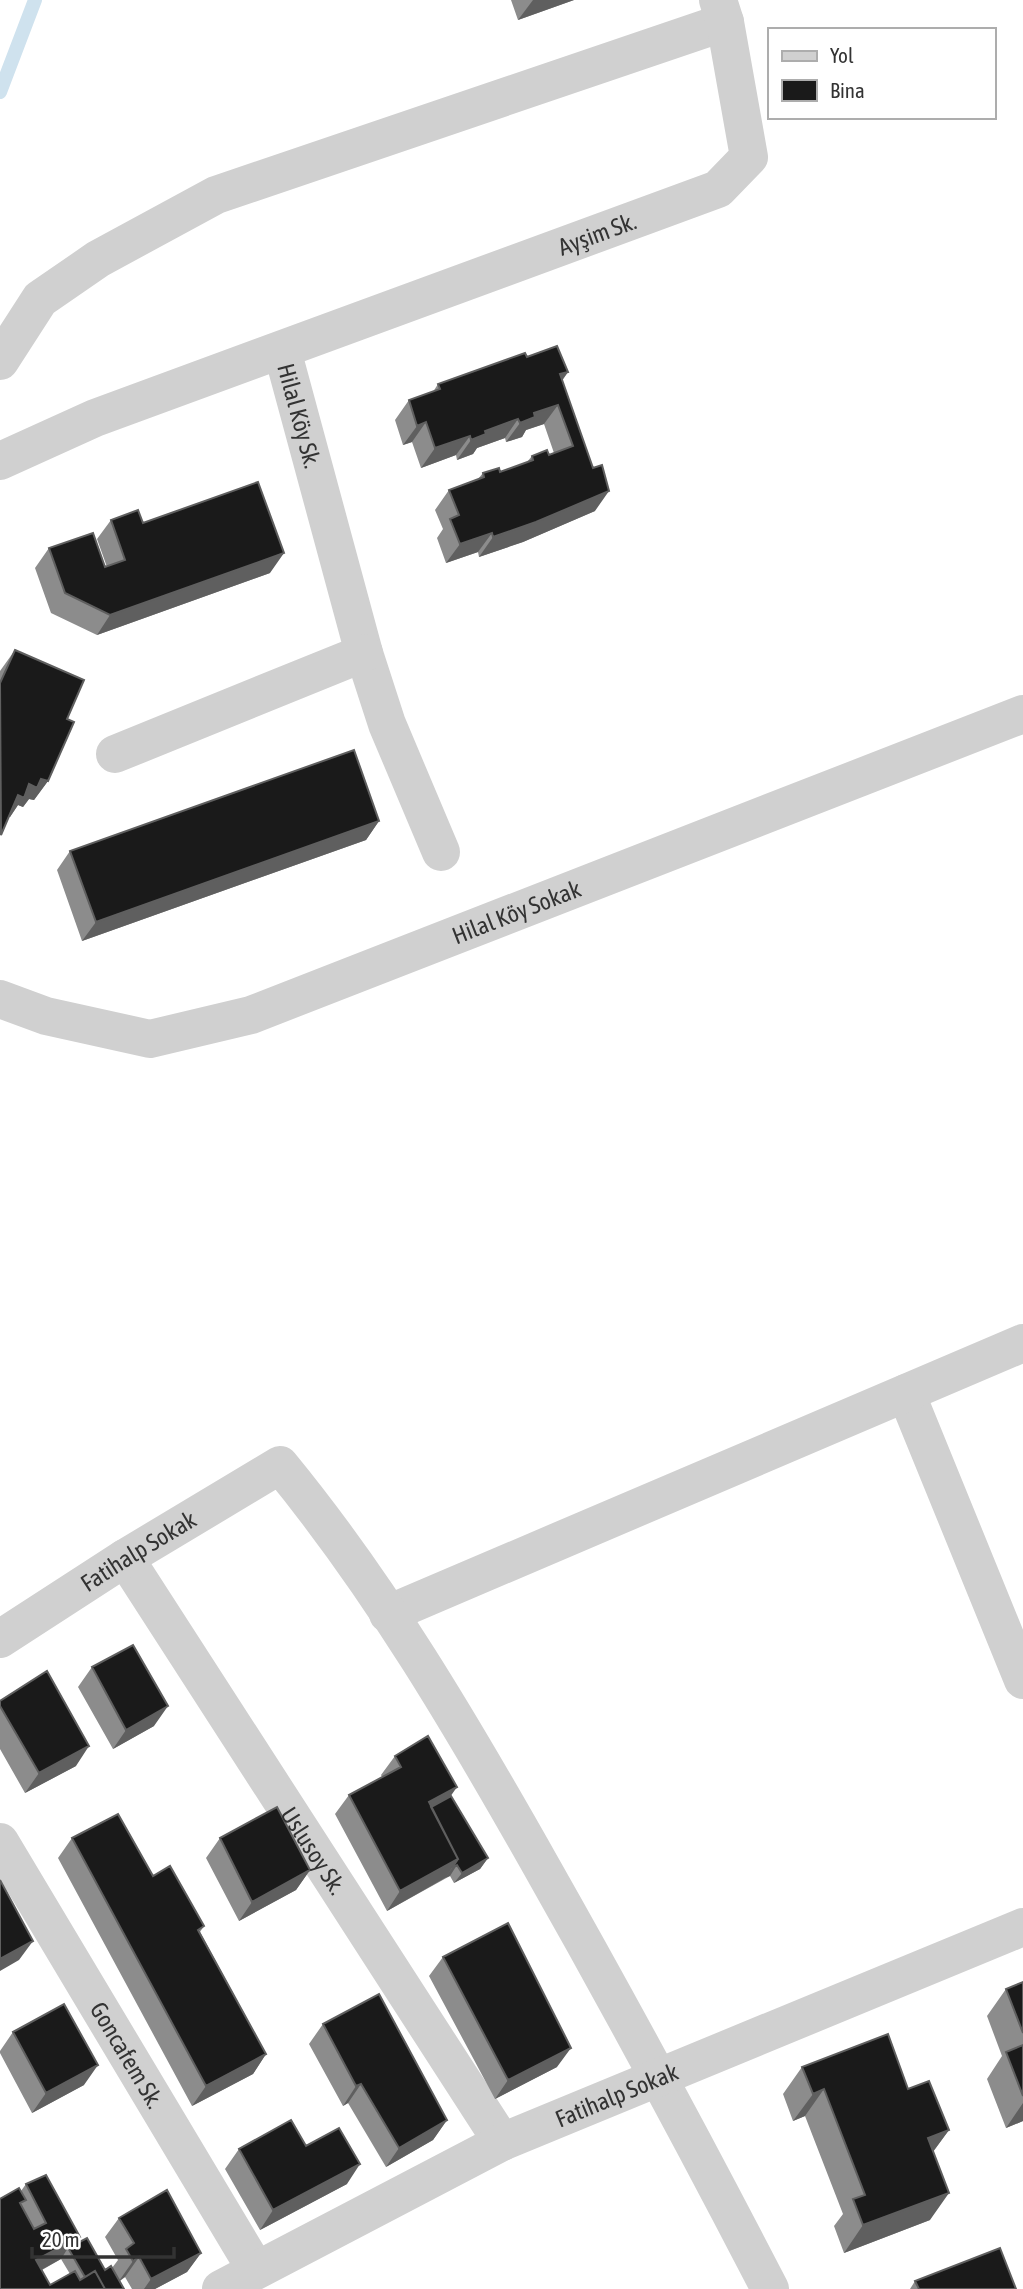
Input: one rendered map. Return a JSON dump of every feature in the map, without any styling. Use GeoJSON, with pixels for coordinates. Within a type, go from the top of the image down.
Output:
{"type":"FeatureCollection","features":[{"type":"Feature","properties":{"kind":"street","name":"Ayşim Sk."},"geometry":{"type":"LineString","coordinates":[[282,350],[718,189],[749,157],[722,11]]}},
{"type":"Feature","properties":{"kind":"street"},"geometry":{"type":"LineString","coordinates":[[0,361],[40,299],[98,259],[216,195],[722,11]]}},
{"type":"Feature","properties":{"kind":"street","name":"Hilal Köy Sk."},"geometry":{"type":"LineString","coordinates":[[0,461],[95,418],[282,350],[363,653],[387,724],[441,852]]}},
{"type":"Feature","properties":{"kind":"street"},"geometry":{"type":"LineString","coordinates":[[115,754],[363,653]]}},
{"type":"Feature","properties":{"kind":"street","name":"Hilal Köy Sokak"},"geometry":{"type":"LineString","coordinates":[[0,999],[46,1016],[150,1039],[251,1015],[1023,714]]}},
{"type":"Feature","properties":{"kind":"street"},"geometry":{"type":"LineString","coordinates":[[770,2289],[660,2076],[456,1716],[387,1614],[1023,1343]]}},
{"type":"Feature","properties":{"kind":"street"},"geometry":{"type":"LineString","coordinates":[[906,1393],[1023,1680]]}},
{"type":"Feature","properties":{"kind":"street","name":"Fatihalp Sokak"},"geometry":{"type":"LineString","coordinates":[[0,1639],[125,1558],[280,1465],[321,1515],[387,1614]]}},
{"type":"Feature","properties":{"kind":"street","name":"Uslusoy Sk."},"geometry":{"type":"LineString","coordinates":[[125,1558],[502,2142]]}},
{"type":"Feature","properties":{"kind":"street","name":"Goncafem Sk."},"geometry":{"type":"LineString","coordinates":[[0,1842],[256,2270]]}},
{"type":"Feature","properties":{"kind":"street","name":"Fatihalp Sokak"},"geometry":{"type":"LineString","coordinates":[[221,2289],[502,2142],[1023,1927]]}},
{"type":"Feature","properties":{"kind":"building"},"geometry":{"type":"Polygon","coordinates":[[[557,346],[568,372],[560,374],[593,468],[602,465],[609,491],[536,522],[493,537],[492,533],[460,544],[450,519],[459,515],[449,490],[484,477],[483,473],[499,468],[500,472],[533,460],[532,456],[547,450],[549,455],[573,446],[558,405],[534,413],[535,417],[520,423],[518,419],[485,431],[486,434],[471,440],[470,436],[435,448],[426,422],[417,426],[409,400],[440,389],[438,384],[525,353],[527,357],[557,346]]]}},
{"type":"Feature","properties":{"kind":"building"},"geometry":{"type":"Polygon","coordinates":[[[258,482],[284,553],[110,615],[65,593],[49,548],[93,533],[105,567],[125,560],[111,520],[138,510],[143,523],[258,482]]]}},
{"type":"Feature","properties":{"kind":"building"},"geometry":{"type":"Polygon","coordinates":[[[15,650],[84,680],[67,719],[74,722],[48,781],[41,779],[37,788],[29,784],[24,798],[18,795],[1,835],[0,683],[15,650]]]}},
{"type":"Feature","properties":{"kind":"building"},"geometry":{"type":"Polygon","coordinates":[[[354,750],[379,821],[96,922],[70,851],[354,750]]]}},
{"type":"Feature","properties":{"kind":"building"},"geometry":{"type":"Polygon","coordinates":[[[133,1645],[168,1706],[126,1730],[92,1667],[133,1645]]]}},
{"type":"Feature","properties":{"kind":"building"},"geometry":{"type":"Polygon","coordinates":[[[47,1671],[89,1746],[39,1773],[0,1706],[0,1701],[47,1671]]]}},
{"type":"Feature","properties":{"kind":"building"},"geometry":{"type":"Polygon","coordinates":[[[428,1736],[457,1787],[429,1802],[458,1859],[400,1891],[349,1795],[401,1767],[395,1756],[428,1736]]]}},
{"type":"Feature","properties":{"kind":"building"},"geometry":{"type":"Polygon","coordinates":[[[451,1796],[488,1858],[462,1873],[457,1865],[452,1868],[458,1859],[431,1807],[451,1796]]]}},
{"type":"Feature","properties":{"kind":"building"},"geometry":{"type":"Polygon","coordinates":[[[277,1807],[310,1870],[252,1902],[220,1838],[277,1807]]]}},
{"type":"Feature","properties":{"kind":"building"},"geometry":{"type":"Polygon","coordinates":[[[118,1814],[153,1876],[170,1866],[204,1926],[198,1930],[266,2054],[206,2086],[72,1838],[118,1814]]]}},
{"type":"Feature","properties":{"kind":"building"},"geometry":{"type":"Polygon","coordinates":[[[0,1880],[33,1941],[0,1959],[0,1880]]]}},
{"type":"Feature","properties":{"kind":"building"},"geometry":{"type":"Polygon","coordinates":[[[508,1923],[571,2048],[508,2080],[443,1957],[508,1923]]]}},
{"type":"Feature","properties":{"kind":"building"},"geometry":{"type":"Polygon","coordinates":[[[1023,1982],[1023,2033],[1006,1989],[1023,1982]]]}},
{"type":"Feature","properties":{"kind":"building"},"geometry":{"type":"Polygon","coordinates":[[[379,1994],[447,2120],[399,2148],[361,2084],[356,2086],[323,2024],[379,1994]]]}},
{"type":"Feature","properties":{"kind":"building"},"geometry":{"type":"Polygon","coordinates":[[[64,2004],[98,2065],[46,2093],[13,2032],[64,2004]]]}},
{"type":"Feature","properties":{"kind":"building"},"geometry":{"type":"Polygon","coordinates":[[[888,2034],[908,2089],[929,2081],[949,2130],[928,2138],[949,2193],[863,2225],[853,2199],[865,2195],[824,2089],[813,2094],[802,2067],[888,2034]]]}},
{"type":"Feature","properties":{"kind":"building"},"geometry":{"type":"Polygon","coordinates":[[[1023,2045],[1023,2096],[1006,2052],[1023,2045]]]}},
{"type":"Feature","properties":{"kind":"building"},"geometry":{"type":"Polygon","coordinates":[[[291,2120],[306,2146],[339,2128],[360,2164],[273,2210],[239,2149],[291,2120]]]}},
{"type":"Feature","properties":{"kind":"building"},"geometry":{"type":"Polygon","coordinates":[[[46,2175],[80,2237],[36,2260],[50,2285],[75,2271],[80,2280],[95,2271],[105,2289],[0,2289],[0,2199],[19,2188],[26,2200],[20,2203],[34,2229],[46,2223],[26,2184],[46,2175]]]}},
{"type":"Feature","properties":{"kind":"building"},"geometry":{"type":"Polygon","coordinates":[[[167,2190],[201,2253],[151,2279],[139,2257],[133,2261],[126,2249],[134,2243],[119,2218],[167,2190]]]}},
{"type":"Feature","properties":{"kind":"building"},"geometry":{"type":"Polygon","coordinates":[[[87,2238],[105,2270],[111,2266],[124,2289],[105,2289],[95,2271],[85,2277],[68,2248],[87,2238]]]}},
{"type":"Feature","properties":{"kind":"building"},"geometry":{"type":"Polygon","coordinates":[[[1000,2248],[1016,2289],[919,2289],[915,2281],[1000,2248]]]}},
{"type":"Feature","properties":{"kind":"waterway"},"geometry":{"type":"LineString","coordinates":[[0,92],[35,0]]}}]}
